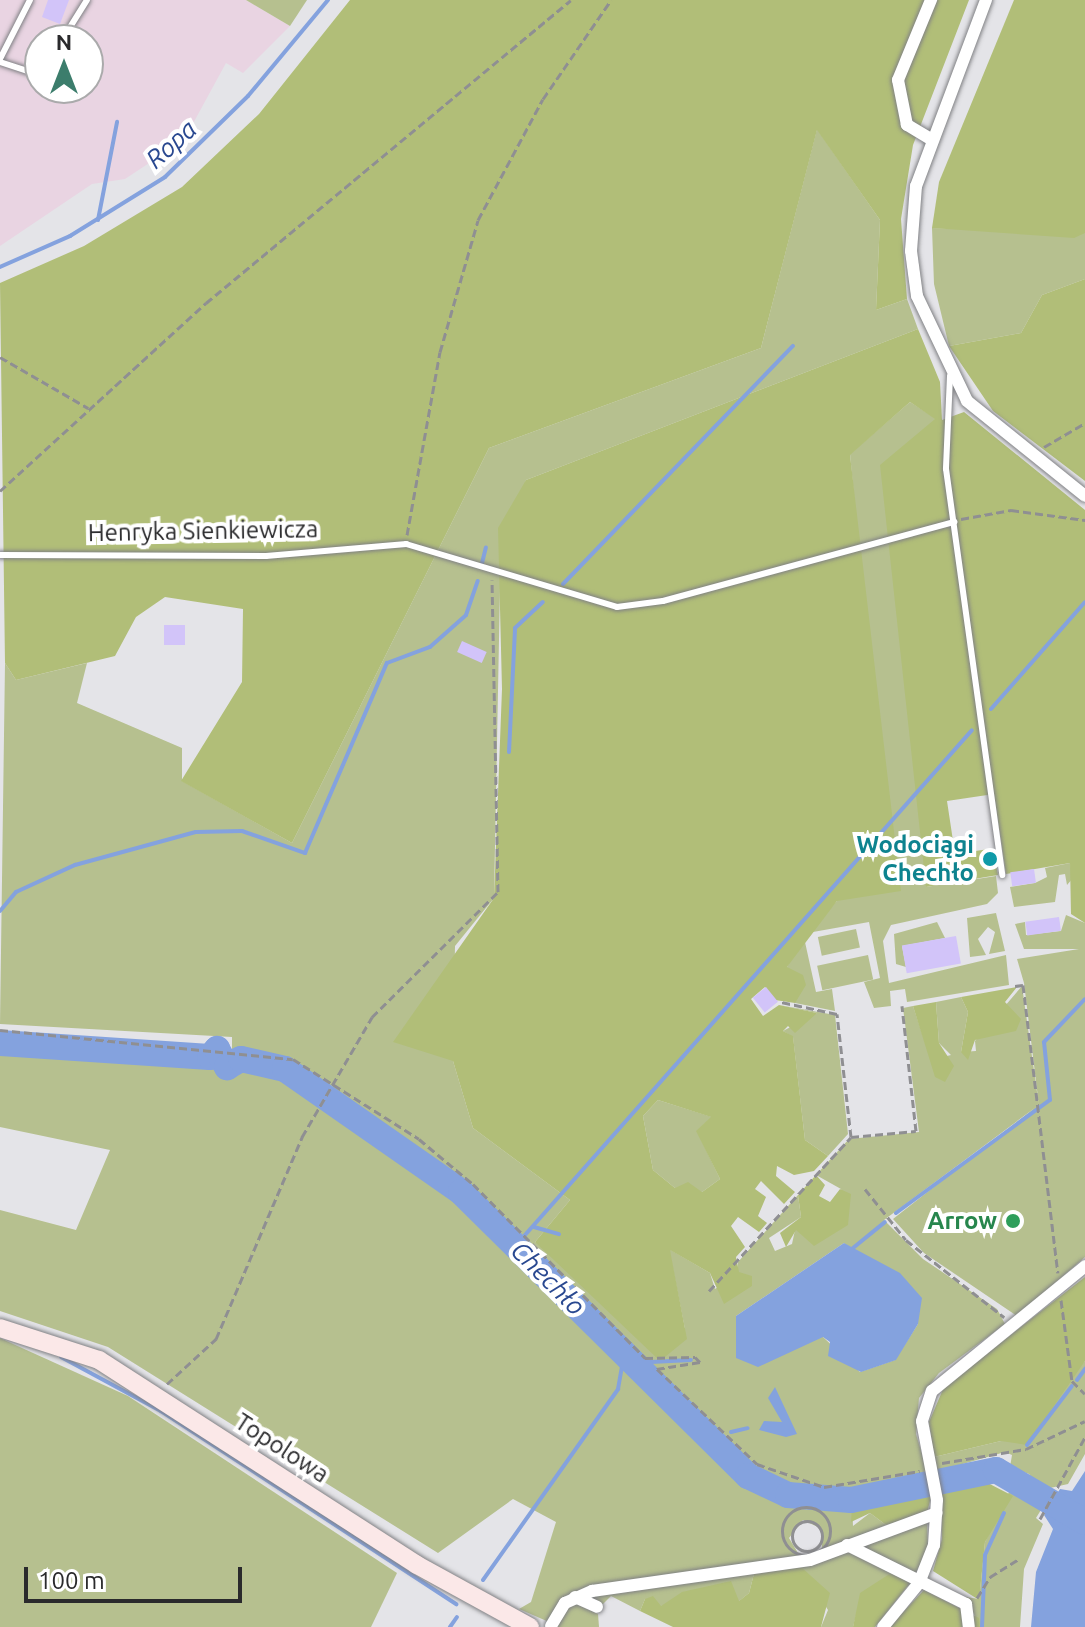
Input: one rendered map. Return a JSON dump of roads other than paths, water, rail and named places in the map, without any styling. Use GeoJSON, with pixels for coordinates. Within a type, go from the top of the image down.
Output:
{"type":"FeatureCollection","features":[{"type":"Feature","properties":{"kind":"street"},"geometry":{"type":"LineString","coordinates":[[929,138],[907,125],[898,80],[931,0]]}},
{"type":"Feature","properties":{"kind":"street"},"geometry":{"type":"LineString","coordinates":[[986,0],[929,138],[911,251],[923,315],[950,376],[986,422],[1085,496]]}},
{"type":"Feature","properties":{"kind":"street"},"geometry":{"type":"LineString","coordinates":[[883,1627],[919,1583],[937,1513],[936,1489],[922,1430],[932,1391],[1085,1266]]}},
{"type":"Feature","properties":{"kind":"street","name":"Topolowa"},"geometry":{"type":"LineString","coordinates":[[0,1328],[78,1350],[155,1394],[417,1565],[530,1627]]}},
{"type":"Feature","properties":{"kind":"street"},"geometry":{"type":"LineString","coordinates":[[551,1626],[575,1597],[801,1562],[937,1513]]}},
{"type":"Feature","properties":{"kind":"street"},"geometry":{"type":"LineString","coordinates":[[847,1545],[966,1604],[969,1627]]}},
{"type":"Feature","properties":{"kind":"street"},"geometry":{"type":"LineString","coordinates":[[575,1597],[597,1607]]}},
{"type":"Feature","properties":{"kind":"lane"},"geometry":{"type":"LineString","coordinates":[[24,69],[0,60],[30,0]]}},
{"type":"Feature","properties":{"kind":"lane"},"geometry":{"type":"LineString","coordinates":[[72,24],[87,0]]}},
{"type":"Feature","properties":{"kind":"lane"},"geometry":{"type":"LineString","coordinates":[[950,376],[946,469],[1002,875]]}},
{"type":"Feature","properties":{"kind":"lane","name":"Henryka Sienkiewicza"},"geometry":{"type":"LineString","coordinates":[[0,555],[266,556],[406,544],[492,576],[617,607],[663,601],[954,522]]}},
{"type":"Feature","properties":{"kind":"water"},"geometry":{"type":"Polygon","coordinates":[[[844,1243],[900,1273],[922,1298],[918,1324],[896,1360],[861,1372],[828,1356],[830,1342],[823,1337],[758,1367],[736,1358],[736,1316],[844,1243]]]}},
{"type":"Feature","properties":{"kind":"water"},"geometry":{"type":"Polygon","coordinates":[[[775,1387],[797,1434],[786,1437],[759,1430],[764,1421],[782,1422],[768,1398],[775,1387]]]}},
{"type":"Feature","properties":{"kind":"water"},"geometry":{"type":"Polygon","coordinates":[[[1085,1471],[1085,1627],[1031,1627],[1036,1572],[1053,1529],[1044,1515],[1060,1489],[1072,1491],[1085,1471]]]}},
{"type":"Feature","properties":{"kind":"waterway","name":"Ropa"},"geometry":{"type":"LineString","coordinates":[[0,267],[70,236],[165,177],[248,96],[328,0]]}},
{"type":"Feature","properties":{"kind":"waterway"},"geometry":{"type":"LineString","coordinates":[[98,220],[117,122]]}},
{"type":"Feature","properties":{"kind":"waterway"},"geometry":{"type":"LineString","coordinates":[[563,584],[793,346]]}},
{"type":"Feature","properties":{"kind":"waterway"},"geometry":{"type":"LineString","coordinates":[[482,563],[486,547]]}},
{"type":"Feature","properties":{"kind":"waterway"},"geometry":{"type":"LineString","coordinates":[[0,911],[16,892],[75,865],[196,832],[242,831],[305,853],[387,663],[430,647],[466,615],[478,581]]}},
{"type":"Feature","properties":{"kind":"waterway"},"geometry":{"type":"LineString","coordinates":[[509,752],[515,628],[543,602]]}},
{"type":"Feature","properties":{"kind":"waterway"},"geometry":{"type":"LineString","coordinates":[[991,709],[1085,602]]}},
{"type":"Feature","properties":{"kind":"waterway"},"geometry":{"type":"LineString","coordinates":[[517,1244],[972,730]]}},
{"type":"Feature","properties":{"kind":"waterway"},"geometry":{"type":"LineString","coordinates":[[896,1213],[1050,1100],[1044,1042],[1085,999]]}},
{"type":"Feature","properties":{"kind":"waterway","name":"Chechło"},"geometry":{"type":"LineString","coordinates":[[0,1043],[210,1057],[217,1049],[227,1067],[241,1059],[285,1069],[461,1192],[748,1476],[788,1495],[851,1500],[996,1470],[1085,1522]]}},
{"type":"Feature","properties":{"kind":"waterway"},"geometry":{"type":"LineString","coordinates":[[853,1248],[885,1222]]}},
{"type":"Feature","properties":{"kind":"waterway"},"geometry":{"type":"LineString","coordinates":[[534,1227],[559,1234]]}},
{"type":"Feature","properties":{"kind":"waterway"},"geometry":{"type":"LineString","coordinates":[[483,1580],[618,1389],[624,1356]]}},
{"type":"Feature","properties":{"kind":"waterway"},"geometry":{"type":"LineString","coordinates":[[61,1357],[161,1411],[456,1604]]}},
{"type":"Feature","properties":{"kind":"waterway"},"geometry":{"type":"LineString","coordinates":[[631,1363],[691,1360]]}},
{"type":"Feature","properties":{"kind":"waterway"},"geometry":{"type":"LineString","coordinates":[[1077,1380],[1085,1369]]}},
{"type":"Feature","properties":{"kind":"waterway"},"geometry":{"type":"LineString","coordinates":[[1027,1445],[1072,1386]]}},
{"type":"Feature","properties":{"kind":"waterway"},"geometry":{"type":"LineString","coordinates":[[731,1432],[748,1428]]}},
{"type":"Feature","properties":{"kind":"waterway"},"geometry":{"type":"LineString","coordinates":[[709,1439],[720,1435]]}},
{"type":"Feature","properties":{"kind":"waterway"},"geometry":{"type":"LineString","coordinates":[[982,1627],[985,1555],[1004,1513]]}},
{"type":"Feature","properties":{"kind":"waterway"},"geometry":{"type":"LineString","coordinates":[[450,1627],[457,1617]]}},
{"type":"Feature","properties":{"kind":"place","name":"Wodociągi Chechło"},"geometry":{"type":"Point","coordinates":[990,859]}},
{"type":"Feature","properties":{"kind":"place","name":"Arrow"},"geometry":{"type":"Point","coordinates":[1013,1221]}}]}
